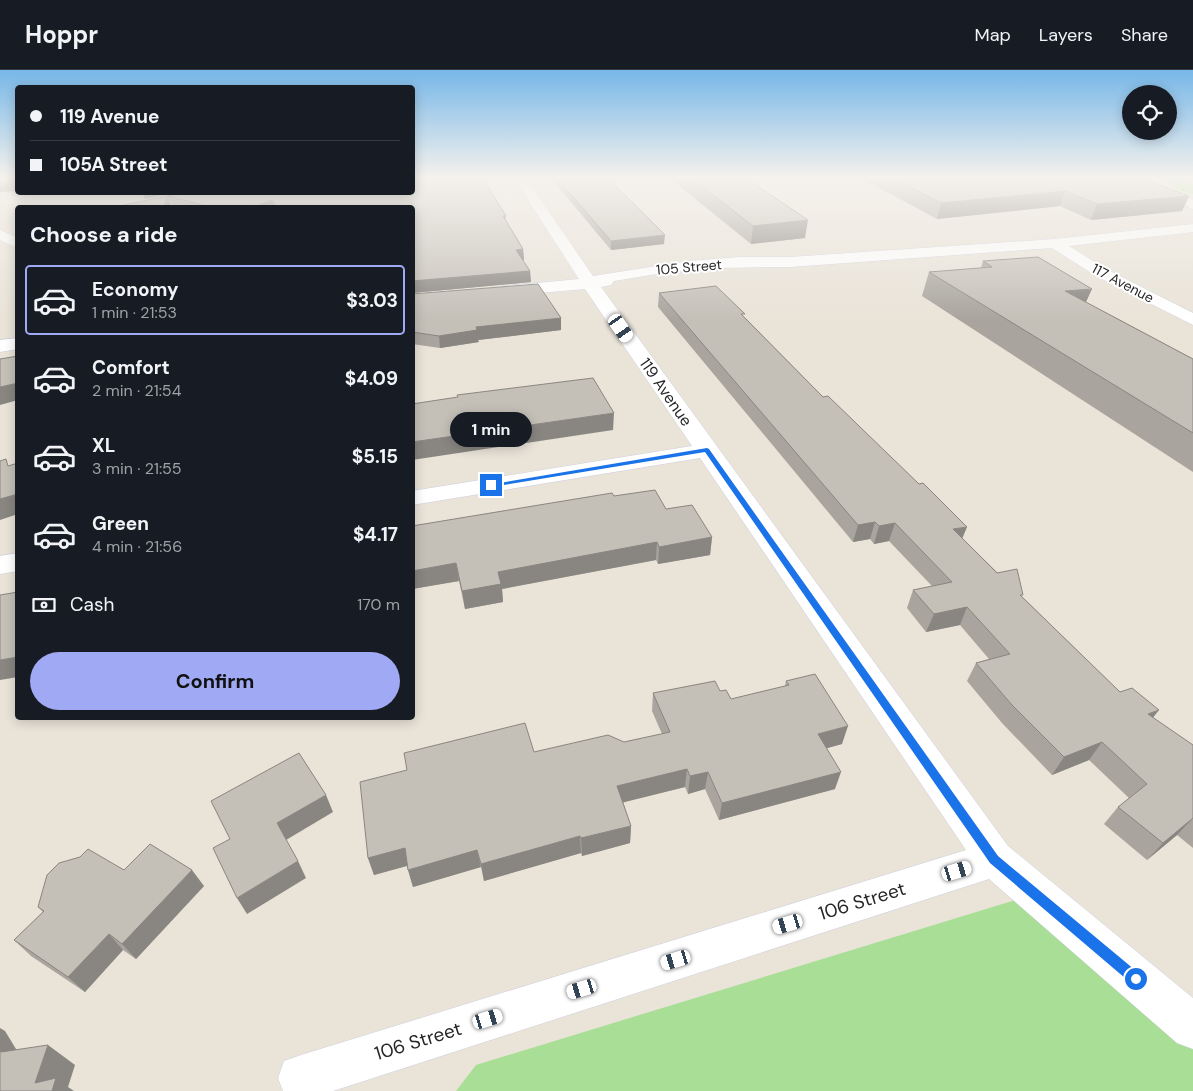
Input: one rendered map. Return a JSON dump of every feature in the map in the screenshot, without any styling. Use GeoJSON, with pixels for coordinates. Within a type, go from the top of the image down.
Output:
{"type":"FeatureCollection","features":[{"type":"Feature","properties":{"kind":"street","name":"119 Avenue"},"geometry":{"type":"LineString","coordinates":[[551,225],[589,282],[994,859],[1193,1027]]}},
{"type":"Feature","properties":{"kind":"street","name":"105 Street"},"geometry":{"type":"LineString","coordinates":[[491,292],[589,282],[645,281],[765,269],[790,262],[1055,243],[1193,228]]}},
{"type":"Feature","properties":{"kind":"street"},"geometry":{"type":"LineString","coordinates":[[1,235],[15,233]]}},
{"type":"Feature","properties":{"kind":"street"},"geometry":{"type":"LineString","coordinates":[[1,235],[15,242]]}},
{"type":"Feature","properties":{"kind":"street","name":"117 Avenue"},"geometry":{"type":"LineString","coordinates":[[1055,243],[1102,273],[1193,320]]}},
{"type":"Feature","properties":{"kind":"street"},"geometry":{"type":"LineString","coordinates":[[0,346],[15,344]]}},
{"type":"Feature","properties":{"kind":"street"},"geometry":{"type":"LineString","coordinates":[[415,498],[707,450]]}},
{"type":"Feature","properties":{"kind":"street"},"geometry":{"type":"LineString","coordinates":[[0,565],[15,562]]}},
{"type":"Feature","properties":{"kind":"street","name":"106 Street"},"geometry":{"type":"LineString","coordinates":[[304,1084],[994,859]]}},
{"type":"Feature","properties":{"kind":"green space"},"geometry":{"type":"Polygon","coordinates":[[[1022,898],[1193,1048],[1193,1091],[456,1091],[476,1065],[1022,898]]]}},
{"type":"Feature","properties":{"kind":"building"},"geometry":{"type":"Polygon","coordinates":[[[415,225],[508,225],[523,249],[516,250],[530,271],[415,281],[415,225]]]}},
{"type":"Feature","properties":{"kind":"building"},"geometry":{"type":"Polygon","coordinates":[[[597,225],[655,225],[665,235],[611,241],[597,225]]]}},
{"type":"Feature","properties":{"kind":"building"},"geometry":{"type":"Polygon","coordinates":[[[1038,257],[1092,289],[1065,291],[1193,359],[1193,433],[929,272],[992,267],[983,261],[1038,257]]]}},
{"type":"Feature","properties":{"kind":"building"},"geometry":{"type":"Polygon","coordinates":[[[538,284],[561,318],[476,327],[477,330],[439,336],[415,332],[415,294],[538,284]]]}},
{"type":"Feature","properties":{"kind":"building"},"geometry":{"type":"Polygon","coordinates":[[[716,286],[823,397],[828,396],[919,484],[923,483],[967,527],[953,529],[997,573],[1017,569],[1023,595],[1020,595],[1120,692],[1132,688],[1159,710],[1148,714],[1193,745],[1193,818],[1163,843],[1118,807],[1147,784],[1102,742],[1064,757],[1012,705],[976,663],[1010,654],[967,607],[934,614],[913,590],[952,582],[895,523],[879,526],[875,522],[858,525],[659,293],[716,286]]]}},
{"type":"Feature","properties":{"kind":"building"},"geometry":{"type":"Polygon","coordinates":[[[15,356],[15,384],[0,387],[0,359],[15,356]]]}},
{"type":"Feature","properties":{"kind":"building"},"geometry":{"type":"Polygon","coordinates":[[[593,378],[614,413],[415,442],[415,404],[458,397],[457,395],[593,378]]]}},
{"type":"Feature","properties":{"kind":"building"},"geometry":{"type":"Polygon","coordinates":[[[6,459],[8,466],[15,464],[15,495],[0,499],[0,461],[6,459]]]}},
{"type":"Feature","properties":{"kind":"building"},"geometry":{"type":"Polygon","coordinates":[[[655,490],[666,509],[692,505],[712,537],[659,547],[657,542],[498,572],[501,584],[462,591],[456,563],[415,570],[415,526],[612,493],[614,496],[655,490]]]}},
{"type":"Feature","properties":{"kind":"building"},"geometry":{"type":"Polygon","coordinates":[[[15,592],[15,658],[0,660],[0,595],[15,592]]]}},
{"type":"Feature","properties":{"kind":"building"},"geometry":{"type":"Polygon","coordinates":[[[815,674],[848,726],[818,734],[841,772],[722,803],[708,772],[690,776],[687,769],[617,786],[631,826],[581,838],[580,836],[481,864],[477,850],[408,870],[405,848],[368,858],[360,782],[407,770],[404,753],[525,723],[534,752],[608,735],[624,742],[670,732],[653,693],[715,681],[720,691],[726,690],[731,699],[789,685],[786,681],[815,674]]]}},
{"type":"Feature","properties":{"kind":"building"},"geometry":{"type":"Polygon","coordinates":[[[299,753],[326,795],[277,823],[298,861],[237,898],[213,848],[230,839],[211,801],[299,753]]]}},
{"type":"Feature","properties":{"kind":"building"},"geometry":{"type":"Polygon","coordinates":[[[150,844],[192,870],[122,944],[109,934],[68,977],[14,940],[44,911],[38,907],[47,875],[59,863],[80,857],[88,849],[124,870],[150,844]]]}},
{"type":"Feature","properties":{"kind":"building"},"geometry":{"type":"Polygon","coordinates":[[[48,1045],[35,1083],[56,1078],[52,1091],[0,1091],[0,1050],[1,1052],[48,1045]]]}},
{"type":"Feature","properties":{"kind":"route"},"geometry":{"type":"LineString","coordinates":[[491,485],[707,450],[994,859],[1136,979]]}}]}
